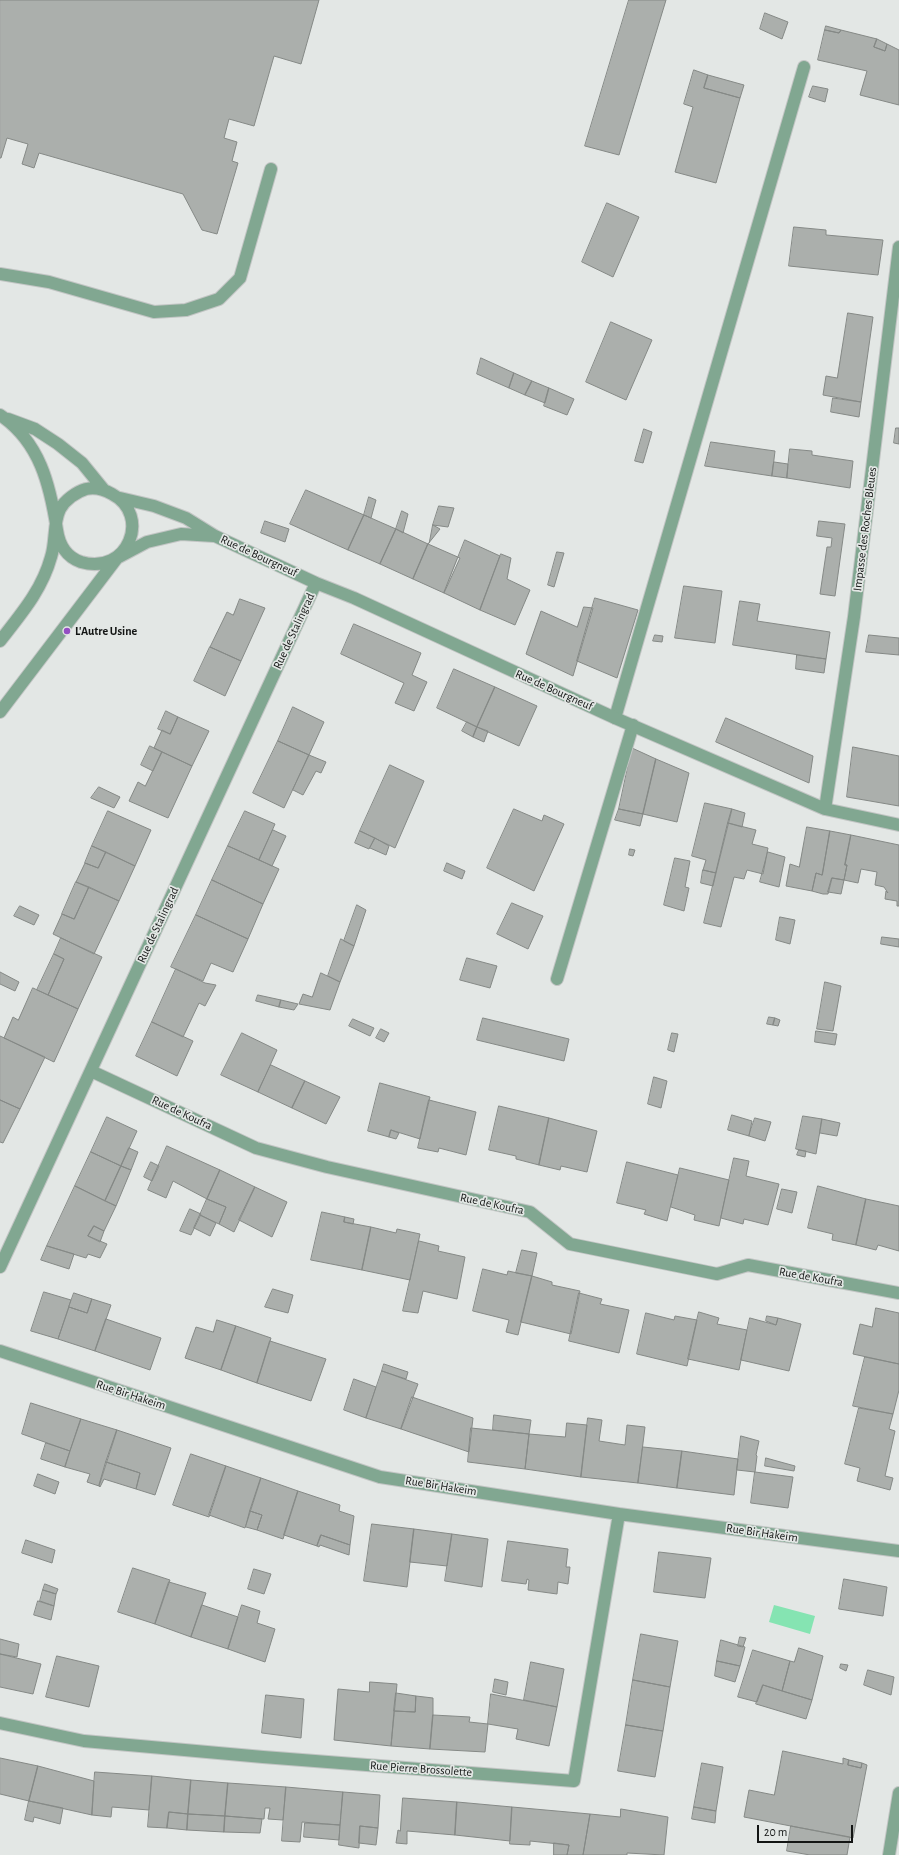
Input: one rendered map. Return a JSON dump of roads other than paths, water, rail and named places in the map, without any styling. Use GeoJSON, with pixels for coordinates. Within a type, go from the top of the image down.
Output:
{"type":"FeatureCollection","features":[{"type":"Feature","properties":{"kind":"street"},"geometry":{"type":"LineString","coordinates":[[615,718],[804,67]]}},
{"type":"Feature","properties":{"kind":"street"},"geometry":{"type":"LineString","coordinates":[[0,274],[49,282],[154,312],[186,310],[219,299],[240,278],[272,169]]}},
{"type":"Feature","properties":{"kind":"street","name":"Impasse des Roches Bleues"},"geometry":{"type":"LineString","coordinates":[[825,809],[854,617],[899,247]]}},
{"type":"Feature","properties":{"kind":"street"},"geometry":{"type":"LineString","coordinates":[[3,417],[35,429],[58,444],[82,463],[104,490]]}},
{"type":"Feature","properties":{"kind":"street"},"geometry":{"type":"LineString","coordinates":[[3,417],[30,444],[43,467],[51,492],[58,540],[65,552],[76,560],[90,565],[104,564],[117,558]]}},
{"type":"Feature","properties":{"kind":"street"},"geometry":{"type":"LineString","coordinates":[[0,641],[36,594],[49,565],[55,545],[56,525],[60,509],[71,496],[87,489],[104,490],[120,498],[130,512],[133,529],[128,545],[0,712]]}},
{"type":"Feature","properties":{"kind":"street","name":"Rue de Bourgneuf"},"geometry":{"type":"LineString","coordinates":[[120,498],[160,508],[186,518],[215,536],[316,583],[354,598],[615,718],[825,809],[899,825]]}},
{"type":"Feature","properties":{"kind":"street","name":"Rue de Bourgneuf"},"geometry":{"type":"LineString","coordinates":[[117,558],[147,542],[181,534],[215,536]]}},
{"type":"Feature","properties":{"kind":"street","name":"Rue de Stalingrad"},"geometry":{"type":"LineString","coordinates":[[0,1267],[316,583]]}},
{"type":"Feature","properties":{"kind":"street"},"geometry":{"type":"LineString","coordinates":[[557,979],[632,725]]}},
{"type":"Feature","properties":{"kind":"street","name":"Rue de Koufra"},"geometry":{"type":"LineString","coordinates":[[91,1070],[256,1148],[358,1174],[530,1212],[570,1244],[718,1274],[748,1265],[899,1292]]}},
{"type":"Feature","properties":{"kind":"street","name":"Rue Bir Hakeim"},"geometry":{"type":"LineString","coordinates":[[0,1351],[380,1477],[619,1514],[899,1551]]}},
{"type":"Feature","properties":{"kind":"street","name":"Rue Pierre Brossolette"},"geometry":{"type":"LineString","coordinates":[[0,1723],[84,1741],[263,1757],[574,1781],[619,1514]]}},
{"type":"Feature","properties":{"kind":"street"},"geometry":{"type":"LineString","coordinates":[[890,1855],[899,1793]]}},
{"type":"Feature","properties":{"kind":"place","name":"L'Autre Usine"},"geometry":{"type":"Point","coordinates":[67,631]}}]}
